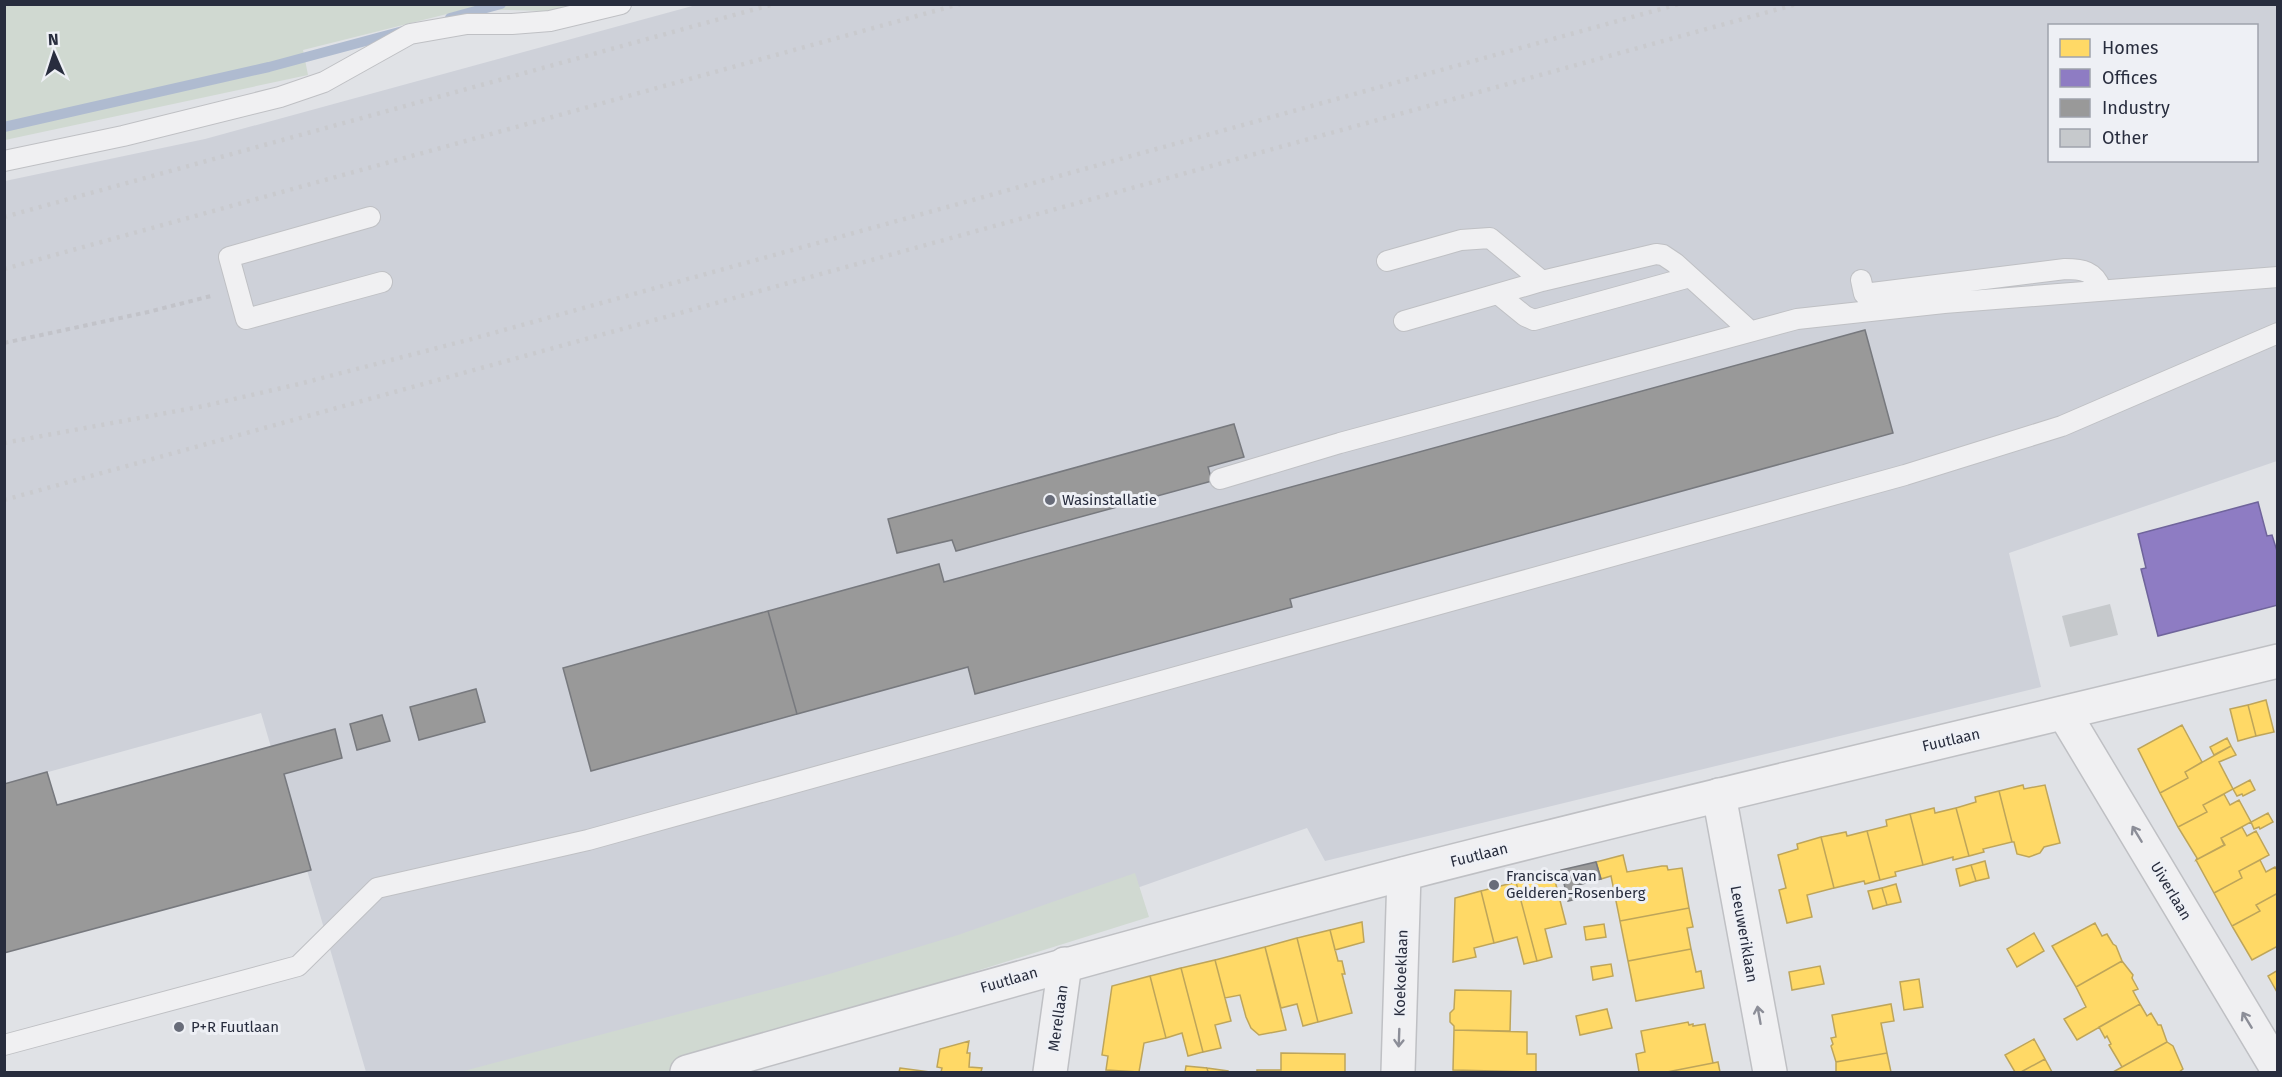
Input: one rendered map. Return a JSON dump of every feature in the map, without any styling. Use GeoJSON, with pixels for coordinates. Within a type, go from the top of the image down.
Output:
{"type":"FeatureCollection","features":[{"type":"Feature","properties":{"kind":"street","name":"Fuutlaan"},"geometry":{"type":"LineString","coordinates":[[687,1072],[1065,964],[1404,874],[1719,795],[2277,661]]}},
{"type":"Feature","properties":{"kind":"street","name":"Uiverlaan"},"geometry":{"type":"LineString","coordinates":[[2064,713],[2277,1070]]}},
{"type":"Feature","properties":{"kind":"street","name":"Leeuweriklaan"},"geometry":{"type":"LineString","coordinates":[[1719,795],[1770,1072]]}},
{"type":"Feature","properties":{"kind":"street","name":"Koekoeklaan"},"geometry":{"type":"LineString","coordinates":[[1398,1072],[1404,874]]}},
{"type":"Feature","properties":{"kind":"street","name":"Merellaan"},"geometry":{"type":"LineString","coordinates":[[1050,1072],[1065,964]]}},
{"type":"Feature","properties":{"kind":"lane"},"geometry":{"type":"LineString","coordinates":[[4,161],[123,136],[280,97],[324,82],[410,34],[467,24],[550,21],[621,4]]}},
{"type":"Feature","properties":{"kind":"lane"},"geometry":{"type":"LineString","coordinates":[[370,217],[229,257],[246,319],[382,282]]}},
{"type":"Feature","properties":{"kind":"lane"},"geometry":{"type":"LineString","coordinates":[[1387,261],[1461,240],[1491,238],[1542,281]]}},
{"type":"Feature","properties":{"kind":"lane"},"geometry":{"type":"LineString","coordinates":[[1404,321],[1542,281],[1653,254],[1668,258],[1750,331]]}},
{"type":"Feature","properties":{"kind":"lane"},"geometry":{"type":"LineString","coordinates":[[1861,280],[1864,294],[2065,269],[2082,269],[2098,280],[2102,289]]}},
{"type":"Feature","properties":{"kind":"lane"},"geometry":{"type":"LineString","coordinates":[[1498,294],[1525,316],[1534,320],[1690,277]]}},
{"type":"Feature","properties":{"kind":"lane"},"geometry":{"type":"LineString","coordinates":[[1220,479],[1340,443],[1797,319],[2102,289],[2277,277]]}},
{"type":"Feature","properties":{"kind":"lane"},"geometry":{"type":"LineString","coordinates":[[4,1045],[298,966],[377,888],[588,840],[1905,475],[2062,426],[2277,333]]}},
{"type":"Feature","properties":{"kind":"path"},"geometry":{"type":"LineString","coordinates":[[4,343],[148,312],[222,293]]}},
{"type":"Feature","properties":{"kind":"shaded area"},"geometry":{"type":"Polygon","coordinates":[[[4,5],[573,5],[548,11],[467,9],[303,50],[308,75],[5,140],[4,5]]]}},
{"type":"Feature","properties":{"kind":"shaded area"},"geometry":{"type":"Polygon","coordinates":[[[696,5],[2277,5],[2277,461],[2009,553],[2041,687],[1325,861],[1307,828],[970,947],[511,1072],[366,1072],[261,713],[5,784],[5,181],[205,139],[696,5]]]}},
{"type":"Feature","properties":{"kind":"shaded area"},"geometry":{"type":"Polygon","coordinates":[[[1135,873],[1149,917],[951,979],[673,1072],[460,1072],[826,975],[958,935],[1135,873]]]}},
{"type":"Feature","properties":{"kind":"building: Homes"},"geometry":{"type":"Polygon","coordinates":[[[2266,700],[2274,732],[2256,736],[2248,705],[2266,700]]]}},
{"type":"Feature","properties":{"kind":"building: Homes"},"geometry":{"type":"Polygon","coordinates":[[[2248,705],[2256,736],[2238,741],[2230,709],[2248,705]]]}},
{"type":"Feature","properties":{"kind":"building: Homes"},"geometry":{"type":"Polygon","coordinates":[[[2182,725],[2202,762],[2185,772],[2188,778],[2160,793],[2138,749],[2182,725]]]}},
{"type":"Feature","properties":{"kind":"building: Homes"},"geometry":{"type":"Polygon","coordinates":[[[2227,738],[2231,746],[2214,755],[2210,747],[2227,738]]]}},
{"type":"Feature","properties":{"kind":"building: Homes"},"geometry":{"type":"Polygon","coordinates":[[[2231,746],[2236,755],[2219,762],[2233,789],[2203,805],[2207,812],[2178,827],[2160,793],[2188,778],[2185,772],[2231,746]]]}},
{"type":"Feature","properties":{"kind":"building: Homes"},"geometry":{"type":"Polygon","coordinates":[[[2250,780],[2255,790],[2243,796],[2242,794],[2237,796],[2233,789],[2250,780]]]}},
{"type":"Feature","properties":{"kind":"building: Homes"},"geometry":{"type":"Polygon","coordinates":[[[2023,785],[2024,789],[2045,785],[2060,843],[2044,847],[2040,853],[2029,857],[2017,854],[1999,791],[2023,785]]]}},
{"type":"Feature","properties":{"kind":"building: Homes"},"geometry":{"type":"Polygon","coordinates":[[[1999,791],[2012,842],[1983,849],[1984,852],[1969,856],[1956,808],[1976,802],[1975,797],[1999,791]]]}},
{"type":"Feature","properties":{"kind":"building: Homes"},"geometry":{"type":"Polygon","coordinates":[[[2224,794],[2230,805],[2239,800],[2251,822],[2221,838],[2224,845],[2196,860],[2197,858],[2178,827],[2207,812],[2203,805],[2224,794]]]}},
{"type":"Feature","properties":{"kind":"building: Homes"},"geometry":{"type":"Polygon","coordinates":[[[1934,808],[1935,813],[1956,808],[1969,856],[1953,860],[1953,857],[1923,865],[1910,814],[1934,808]]]}},
{"type":"Feature","properties":{"kind":"building: Homes"},"geometry":{"type":"Polygon","coordinates":[[[2268,813],[2273,822],[2260,829],[2259,827],[2254,829],[2251,822],[2268,813]]]}},
{"type":"Feature","properties":{"kind":"building: Homes"},"geometry":{"type":"Polygon","coordinates":[[[1910,814],[1923,865],[1895,872],[1896,876],[1880,880],[1867,831],[1887,826],[1886,820],[1910,814]]]}},
{"type":"Feature","properties":{"kind":"building: Homes"},"geometry":{"type":"Polygon","coordinates":[[[2242,827],[2247,836],[2256,831],[2269,855],[2239,871],[2242,878],[2214,893],[2196,860],[2225,845],[2221,838],[2242,827]]]}},
{"type":"Feature","properties":{"kind":"building: Homes"},"geometry":{"type":"Polygon","coordinates":[[[1867,831],[1880,880],[1834,888],[1821,837],[1846,832],[1847,836],[1867,831]]]}},
{"type":"Feature","properties":{"kind":"building: Homes"},"geometry":{"type":"Polygon","coordinates":[[[1821,837],[1834,888],[1807,895],[1812,917],[1787,923],[1779,890],[1786,888],[1778,855],[1798,849],[1797,844],[1821,837]]]}},
{"type":"Feature","properties":{"kind":"building: Homes"},"geometry":{"type":"Polygon","coordinates":[[[1623,855],[1627,872],[1662,866],[1667,866],[1668,870],[1682,868],[1689,908],[1620,921],[1611,876],[1601,879],[1596,862],[1623,855]]]}},
{"type":"Feature","properties":{"kind":"building: Homes"},"geometry":{"type":"Polygon","coordinates":[[[2260,860],[2266,872],[2275,867],[2278,871],[2278,893],[2256,905],[2260,911],[2232,926],[2214,893],[2242,878],[2239,871],[2260,860]]]}},
{"type":"Feature","properties":{"kind":"building: Homes"},"geometry":{"type":"Polygon","coordinates":[[[1985,861],[1989,878],[1976,881],[1971,865],[1985,861]]]}},
{"type":"Feature","properties":{"kind":"building: Homes"},"geometry":{"type":"Polygon","coordinates":[[[1971,865],[1976,881],[1960,886],[1956,869],[1971,865]]]}},
{"type":"Feature","properties":{"kind":"building: Homes"},"geometry":{"type":"Polygon","coordinates":[[[1553,873],[1566,924],[1545,929],[1552,957],[1537,961],[1516,882],[1553,873]]]}},
{"type":"Feature","properties":{"kind":"building: Homes"},"geometry":{"type":"Polygon","coordinates":[[[1516,882],[1537,961],[1524,964],[1517,937],[1494,943],[1481,891],[1516,882]]]}},
{"type":"Feature","properties":{"kind":"building: Homes"},"geometry":{"type":"Polygon","coordinates":[[[1896,884],[1901,902],[1887,905],[1882,888],[1896,884]]]}},
{"type":"Feature","properties":{"kind":"building: Homes"},"geometry":{"type":"Polygon","coordinates":[[[1882,888],[1887,905],[1873,909],[1868,891],[1882,888]]]}},
{"type":"Feature","properties":{"kind":"building: Homes"},"geometry":{"type":"Polygon","coordinates":[[[1481,891],[1494,943],[1474,948],[1476,957],[1453,962],[1455,898],[1481,891]]]}},
{"type":"Feature","properties":{"kind":"building: Homes"},"geometry":{"type":"Polygon","coordinates":[[[2278,893],[2278,946],[2252,960],[2232,926],[2260,911],[2256,905],[2278,893]]]}},
{"type":"Feature","properties":{"kind":"building: Homes"},"geometry":{"type":"Polygon","coordinates":[[[1689,908],[1693,927],[1687,928],[1691,949],[1628,961],[1620,921],[1689,908]]]}},
{"type":"Feature","properties":{"kind":"building: Homes"},"geometry":{"type":"Polygon","coordinates":[[[1362,922],[1364,942],[1335,950],[1330,930],[1362,922]]]}},
{"type":"Feature","properties":{"kind":"building: Homes"},"geometry":{"type":"Polygon","coordinates":[[[2095,923],[2102,936],[2107,934],[2116,946],[2122,961],[2076,987],[2052,946],[2095,923]]]}},
{"type":"Feature","properties":{"kind":"building: Homes"},"geometry":{"type":"Polygon","coordinates":[[[1604,924],[1606,937],[1586,940],[1584,927],[1604,924]]]}},
{"type":"Feature","properties":{"kind":"building: Homes"},"geometry":{"type":"Polygon","coordinates":[[[1330,930],[1338,961],[1342,961],[1345,974],[1342,974],[1352,1013],[1318,1022],[1297,938],[1330,930]]]}},
{"type":"Feature","properties":{"kind":"building: Homes"},"geometry":{"type":"Polygon","coordinates":[[[2034,933],[2044,951],[2017,967],[2007,949],[2034,933]]]}},
{"type":"Feature","properties":{"kind":"building: Homes"},"geometry":{"type":"Polygon","coordinates":[[[1297,938],[1318,1022],[1303,1026],[1297,1004],[1281,1008],[1265,947],[1297,938]]]}},
{"type":"Feature","properties":{"kind":"building: Homes"},"geometry":{"type":"Polygon","coordinates":[[[1265,947],[1286,1030],[1259,1035],[1251,1028],[1240,995],[1225,998],[1215,960],[1265,947]]]}},
{"type":"Feature","properties":{"kind":"building: Homes"},"geometry":{"type":"Polygon","coordinates":[[[1691,949],[1696,972],[1701,971],[1704,988],[1636,1001],[1628,961],[1691,949]]]}},
{"type":"Feature","properties":{"kind":"building: Homes"},"geometry":{"type":"Polygon","coordinates":[[[1215,960],[1231,1021],[1215,1025],[1221,1048],[1203,1052],[1181,968],[1215,960]]]}},
{"type":"Feature","properties":{"kind":"building: Homes"},"geometry":{"type":"Polygon","coordinates":[[[2122,961],[2133,975],[2132,978],[2138,989],[2133,991],[2140,1004],[2077,1040],[2064,1019],[2086,1007],[2076,987],[2122,961]]]}},
{"type":"Feature","properties":{"kind":"building: Homes"},"geometry":{"type":"Polygon","coordinates":[[[1611,964],[1613,976],[1593,980],[1591,967],[1611,964]]]}},
{"type":"Feature","properties":{"kind":"building: Homes"},"geometry":{"type":"Polygon","coordinates":[[[1820,966],[1824,984],[1792,990],[1789,972],[1820,966]]]}},
{"type":"Feature","properties":{"kind":"building: Homes"},"geometry":{"type":"Polygon","coordinates":[[[1181,968],[1203,1052],[1188,1056],[1182,1033],[1166,1038],[1150,976],[1181,968]]]}},
{"type":"Feature","properties":{"kind":"building: Homes"},"geometry":{"type":"Polygon","coordinates":[[[2278,970],[2278,992],[2277,992],[2268,976],[2278,970]]]}},
{"type":"Feature","properties":{"kind":"building: Homes"},"geometry":{"type":"Polygon","coordinates":[[[1150,976],[1166,1038],[1144,1043],[1139,1072],[1106,1070],[1108,1056],[1102,1055],[1112,986],[1150,976]]]}},
{"type":"Feature","properties":{"kind":"building: Homes"},"geometry":{"type":"Polygon","coordinates":[[[1919,979],[1923,1007],[1904,1010],[1900,982],[1919,979]]]}},
{"type":"Feature","properties":{"kind":"building: Homes"},"geometry":{"type":"Polygon","coordinates":[[[1455,990],[1511,991],[1510,1031],[1454,1030],[1450,1022],[1450,1013],[1454,1009],[1455,990]]]}},
{"type":"Feature","properties":{"kind":"building: Homes"},"geometry":{"type":"Polygon","coordinates":[[[1891,1004],[1894,1021],[1881,1023],[1887,1053],[1836,1062],[1831,1046],[1833,1044],[1831,1038],[1836,1037],[1832,1015],[1891,1004]]]}},
{"type":"Feature","properties":{"kind":"building: Homes"},"geometry":{"type":"Polygon","coordinates":[[[2140,1004],[2147,1016],[2151,1013],[2158,1025],[2161,1025],[2167,1042],[2122,1067],[2109,1045],[2111,1044],[2107,1036],[2105,1038],[2099,1027],[2140,1004]]]}},
{"type":"Feature","properties":{"kind":"building: Homes"},"geometry":{"type":"Polygon","coordinates":[[[1607,1009],[1612,1028],[1580,1035],[1576,1016],[1607,1009]]]}},
{"type":"Feature","properties":{"kind":"building: Homes"},"geometry":{"type":"Polygon","coordinates":[[[1688,1022],[1693,1026],[1705,1024],[1713,1063],[1667,1072],[1639,1072],[1636,1054],[1645,1052],[1641,1031],[1688,1022]]]}},
{"type":"Feature","properties":{"kind":"building: Homes"},"geometry":{"type":"Polygon","coordinates":[[[1454,1030],[1527,1032],[1527,1054],[1536,1054],[1536,1072],[1453,1070],[1454,1030]]]}},
{"type":"Feature","properties":{"kind":"building: Homes"},"geometry":{"type":"Polygon","coordinates":[[[2034,1039],[2045,1059],[2021,1072],[2015,1072],[2005,1055],[2034,1039]]]}},
{"type":"Feature","properties":{"kind":"building: Homes"},"geometry":{"type":"Polygon","coordinates":[[[969,1041],[967,1053],[970,1053],[969,1067],[982,1068],[981,1072],[941,1072],[942,1068],[937,1067],[940,1049],[969,1041]]]}},
{"type":"Feature","properties":{"kind":"building: Homes"},"geometry":{"type":"Polygon","coordinates":[[[2167,1042],[2173,1046],[2183,1069],[2179,1072],[2113,1072],[2167,1042]]]}},
{"type":"Feature","properties":{"kind":"building: Homes"},"geometry":{"type":"Polygon","coordinates":[[[1281,1053],[1345,1054],[1345,1072],[1257,1072],[1257,1070],[1281,1070],[1281,1053]]]}},
{"type":"Feature","properties":{"kind":"building: Homes"},"geometry":{"type":"Polygon","coordinates":[[[1887,1053],[1891,1072],[1836,1072],[1836,1062],[1887,1053]]]}},
{"type":"Feature","properties":{"kind":"building: Homes"},"geometry":{"type":"Polygon","coordinates":[[[2045,1059],[2052,1072],[2021,1072],[2045,1059]]]}},
{"type":"Feature","properties":{"kind":"building: Homes"},"geometry":{"type":"Polygon","coordinates":[[[1718,1062],[1720,1072],[1667,1072],[1713,1063],[1718,1062]]]}},
{"type":"Feature","properties":{"kind":"building: Homes"},"geometry":{"type":"Polygon","coordinates":[[[1186,1066],[1207,1068],[1208,1072],[1185,1072],[1186,1066]]]}},
{"type":"Feature","properties":{"kind":"building: Homes"},"geometry":{"type":"Polygon","coordinates":[[[900,1068],[930,1072],[899,1072],[900,1068]]]}},
{"type":"Feature","properties":{"kind":"building: Homes"},"geometry":{"type":"Polygon","coordinates":[[[1207,1068],[1228,1071],[1228,1072],[1208,1072],[1207,1068]]]}},
{"type":"Feature","properties":{"kind":"building: Homes"},"geometry":{"type":"Polygon","coordinates":[[[1453,1070],[1536,1072],[1453,1072],[1453,1070]]]}},
{"type":"Feature","properties":{"kind":"building: Offices"},"geometry":{"type":"Polygon","coordinates":[[[2258,502],[2267,536],[2272,535],[2278,554],[2278,605],[2158,636],[2141,569],[2146,568],[2138,534],[2258,502]]]}},
{"type":"Feature","properties":{"kind":"building: Industry"},"geometry":{"type":"Polygon","coordinates":[[[1865,330],[1893,433],[1290,599],[1292,607],[975,694],[968,667],[797,714],[768,611],[939,564],[944,582],[1865,330]]]}},
{"type":"Feature","properties":{"kind":"building: Industry","name":"Wasinstallatie"},"geometry":{"type":"Polygon","coordinates":[[[1234,424],[1244,457],[1208,467],[1212,481],[956,551],[952,540],[897,553],[888,519],[1234,424]]]}},
{"type":"Feature","properties":{"kind":"building: Industry"},"geometry":{"type":"Polygon","coordinates":[[[768,611],[797,714],[591,771],[563,668],[768,611]]]}},
{"type":"Feature","properties":{"kind":"building: Industry"},"geometry":{"type":"Polygon","coordinates":[[[476,689],[485,722],[419,740],[410,707],[476,689]]]}},
{"type":"Feature","properties":{"kind":"building: Industry"},"geometry":{"type":"Polygon","coordinates":[[[382,715],[390,741],[357,750],[350,724],[382,715]]]}},
{"type":"Feature","properties":{"kind":"building: Industry"},"geometry":{"type":"Polygon","coordinates":[[[335,729],[342,758],[284,774],[311,870],[4,953],[4,784],[47,772],[57,805],[335,729]]]}},
{"type":"Feature","properties":{"kind":"building: Industry"},"geometry":{"type":"Polygon","coordinates":[[[1596,862],[1601,879],[1578,885],[1581,898],[1568,901],[1561,870],[1596,862]]]}},
{"type":"Feature","properties":{"kind":"building: Other"},"geometry":{"type":"Polygon","coordinates":[[[2110,604],[2118,635],[2070,647],[2062,616],[2110,604]]]}},
{"type":"Feature","properties":{"kind":"waterway"},"geometry":{"type":"LineString","coordinates":[[450,18],[501,4]]}},
{"type":"Feature","properties":{"kind":"waterway"},"geometry":{"type":"LineString","coordinates":[[4,127],[269,67],[403,31]]}},
{"type":"Feature","properties":{"kind":"railway"},"geometry":{"type":"LineString","coordinates":[[4,217],[774,4]]}},
{"type":"Feature","properties":{"kind":"railway"},"geometry":{"type":"LineString","coordinates":[[4,269],[960,4]]}},
{"type":"Feature","properties":{"kind":"railway"},"geometry":{"type":"LineString","coordinates":[[4,443],[204,406],[468,340],[1679,4]]}},
{"type":"Feature","properties":{"kind":"railway"},"geometry":{"type":"LineString","coordinates":[[4,500],[1797,4]]}},
{"type":"Feature","properties":{"kind":"place","name":"Wasinstallatie"},"geometry":{"type":"Point","coordinates":[1050,500]}},
{"type":"Feature","properties":{"kind":"place","name":"Francisca van Gelderen-Rosenberg"},"geometry":{"type":"Point","coordinates":[1494,885]}},
{"type":"Feature","properties":{"kind":"place","name":"P+R Fuutlaan"},"geometry":{"type":"Point","coordinates":[179,1027]}}]}
